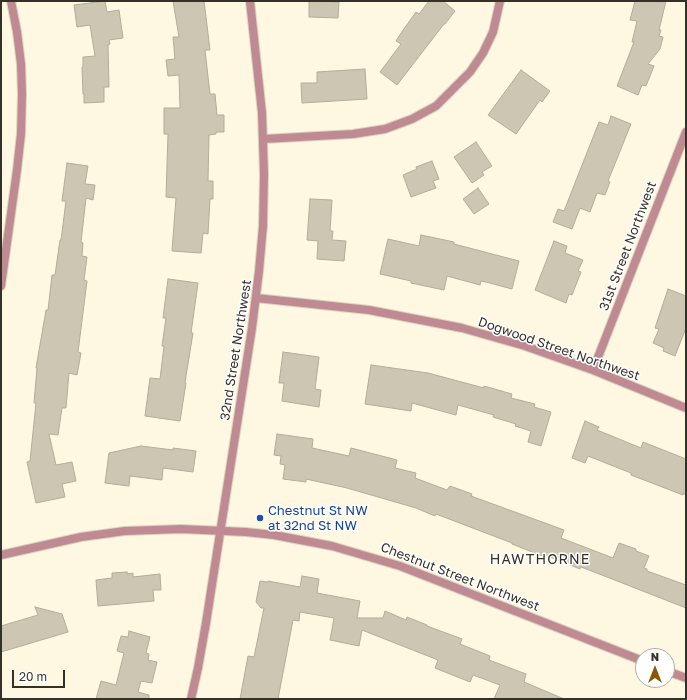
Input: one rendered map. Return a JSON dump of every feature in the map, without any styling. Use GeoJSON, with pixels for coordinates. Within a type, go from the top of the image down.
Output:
{"type":"FeatureCollection","features":[{"type":"Feature","properties":{"kind":"street"},"geometry":{"type":"LineString","coordinates":[[1,286],[21,134],[22,94],[20,51],[11,1]]}},
{"type":"Feature","properties":{"kind":"street","name":"32nd Street Northwest"},"geometry":{"type":"LineString","coordinates":[[191,699],[206,623],[219,530],[256,298],[263,226],[264,139],[250,1]]}},
{"type":"Feature","properties":{"kind":"street"},"geometry":{"type":"LineString","coordinates":[[264,139],[353,134],[385,129],[412,119],[436,106],[470,72],[483,53],[493,32],[500,1]]}},
{"type":"Feature","properties":{"kind":"street","name":"31st Street Northwest"},"geometry":{"type":"LineString","coordinates":[[593,370],[682,152],[686,132]]}},
{"type":"Feature","properties":{"kind":"street","name":"Dogwood Street Northwest"},"geometry":{"type":"LineString","coordinates":[[256,298],[369,310],[444,324],[488,335],[525,346],[593,370],[686,408]]}},
{"type":"Feature","properties":{"kind":"street","name":"Chestnut Street Northwest"},"geometry":{"type":"LineString","coordinates":[[1,554],[81,537],[125,531],[181,529],[219,530],[292,538],[332,546],[400,566],[635,658]]}},
{"type":"Feature","properties":{"kind":"street"},"geometry":{"type":"LineString","coordinates":[[675,674],[686,678]]}},
{"type":"Feature","properties":{"kind":"building"},"geometry":{"type":"Polygon","coordinates":[[[105,1],[107,12],[119,10],[123,38],[109,40],[109,87],[104,87],[104,102],[84,103],[82,67],[83,57],[95,56],[90,25],[77,27],[74,5],[105,1]]]}},
{"type":"Feature","properties":{"kind":"building"},"geometry":{"type":"Polygon","coordinates":[[[173,1],[204,1],[210,50],[205,50],[210,94],[215,94],[217,115],[224,115],[224,132],[216,132],[216,134],[209,135],[208,181],[213,181],[213,199],[210,199],[208,234],[203,233],[201,253],[172,251],[176,198],[166,197],[168,134],[164,134],[164,108],[180,108],[179,75],[168,76],[166,60],[175,59],[173,37],[179,37],[173,1]]]}},
{"type":"Feature","properties":{"kind":"building"},"geometry":{"type":"Polygon","coordinates":[[[309,1],[339,2],[338,18],[309,17],[309,1]]]}},
{"type":"Feature","properties":{"kind":"building"},"geometry":{"type":"Polygon","coordinates":[[[429,1],[443,1],[455,11],[397,85],[380,72],[401,44],[396,41],[401,33],[416,12],[419,14],[429,1]]]}},
{"type":"Feature","properties":{"kind":"building"},"geometry":{"type":"Polygon","coordinates":[[[635,1],[666,1],[659,30],[661,30],[659,36],[663,37],[660,49],[648,64],[654,66],[646,86],[642,85],[638,95],[617,86],[634,42],[632,42],[637,21],[630,20],[635,1]]]}},
{"type":"Feature","properties":{"kind":"building"},"geometry":{"type":"Polygon","coordinates":[[[365,69],[367,99],[302,103],[301,83],[317,83],[317,72],[365,69]]]}},
{"type":"Feature","properties":{"kind":"building"},"geometry":{"type":"Polygon","coordinates":[[[521,70],[550,91],[542,102],[540,100],[516,134],[488,115],[521,70]]]}},
{"type":"Feature","properties":{"kind":"building"},"geometry":{"type":"Polygon","coordinates":[[[611,116],[631,124],[608,181],[610,182],[605,195],[597,193],[590,212],[580,208],[572,229],[553,222],[558,209],[564,211],[599,122],[608,125],[611,116]]]}},
{"type":"Feature","properties":{"kind":"building"},"geometry":{"type":"Polygon","coordinates":[[[476,142],[492,166],[482,172],[484,175],[472,183],[454,157],[476,142]]]}},
{"type":"Feature","properties":{"kind":"building"},"geometry":{"type":"Polygon","coordinates":[[[432,161],[439,179],[433,181],[436,188],[411,197],[403,175],[417,169],[416,167],[432,161]]]}},
{"type":"Feature","properties":{"kind":"building"},"geometry":{"type":"Polygon","coordinates":[[[67,163],[88,166],[85,184],[95,185],[93,200],[86,198],[81,242],[83,243],[82,256],[87,257],[84,280],[87,281],[78,352],[81,353],[77,375],[69,373],[66,408],[62,408],[58,435],[49,434],[56,465],[72,462],[76,481],[62,484],[65,497],[36,503],[27,462],[30,461],[36,403],[34,403],[36,368],[46,310],[48,310],[52,275],[55,275],[61,240],[66,201],[62,201],[67,163]]]}},
{"type":"Feature","properties":{"kind":"building"},"geometry":{"type":"Polygon","coordinates":[[[478,188],[489,204],[474,214],[463,199],[478,188]]]}},
{"type":"Feature","properties":{"kind":"building"},"geometry":{"type":"Polygon","coordinates":[[[310,199],[332,200],[330,231],[333,231],[332,240],[346,241],[344,261],[317,259],[318,241],[307,240],[310,199]]]}},
{"type":"Feature","properties":{"kind":"building"},"geometry":{"type":"Polygon","coordinates":[[[421,235],[454,242],[454,244],[519,261],[512,289],[481,281],[480,285],[447,276],[444,290],[411,283],[411,281],[380,274],[388,239],[419,246],[421,235]]]}},
{"type":"Feature","properties":{"kind":"building"},"geometry":{"type":"Polygon","coordinates":[[[554,241],[567,246],[565,253],[583,260],[578,271],[581,272],[572,295],[569,294],[566,303],[535,290],[554,241]]]}},
{"type":"Feature","properties":{"kind":"building"},"geometry":{"type":"Polygon","coordinates":[[[168,279],[198,283],[191,333],[193,333],[180,421],[145,416],[150,378],[160,379],[164,346],[162,346],[166,318],[163,318],[168,279]]]}},
{"type":"Feature","properties":{"kind":"building"},"geometry":{"type":"Polygon","coordinates":[[[668,289],[686,296],[686,328],[675,356],[663,351],[664,348],[653,343],[659,329],[655,328],[668,289]]]}},
{"type":"Feature","properties":{"kind":"building"},"geometry":{"type":"Polygon","coordinates":[[[283,352],[319,357],[315,389],[321,390],[319,407],[282,401],[284,383],[279,383],[283,352]]]}},
{"type":"Feature","properties":{"kind":"building"},"geometry":{"type":"Polygon","coordinates":[[[371,365],[428,373],[484,388],[484,386],[512,394],[511,398],[535,404],[534,407],[551,412],[541,446],[528,442],[531,431],[515,426],[516,424],[493,417],[494,415],[458,405],[456,415],[412,403],[411,411],[365,404],[371,365]]]}},
{"type":"Feature","properties":{"kind":"building"},"geometry":{"type":"Polygon","coordinates":[[[585,421],[599,427],[597,430],[641,448],[643,442],[686,459],[686,495],[631,475],[631,473],[588,456],[585,463],[572,458],[585,421]]]}},
{"type":"Feature","properties":{"kind":"building"},"geometry":{"type":"Polygon","coordinates":[[[277,434],[313,439],[312,448],[349,456],[351,448],[397,460],[395,468],[416,473],[415,478],[447,490],[450,486],[472,494],[471,496],[564,530],[561,538],[613,558],[619,543],[636,549],[636,551],[649,556],[644,568],[647,569],[647,571],[686,585],[686,608],[581,567],[580,569],[543,554],[542,556],[436,514],[435,516],[416,508],[347,488],[306,479],[306,482],[283,479],[285,465],[280,464],[281,456],[274,455],[277,434]]]}},
{"type":"Feature","properties":{"kind":"building"},"geometry":{"type":"Polygon","coordinates":[[[141,446],[196,451],[193,472],[163,468],[162,480],[130,476],[129,486],[105,483],[109,453],[141,446]]]}},
{"type":"Feature","properties":{"kind":"building"},"geometry":{"type":"Polygon","coordinates":[[[127,572],[127,574],[133,573],[133,577],[160,574],[161,590],[153,590],[154,601],[98,606],[96,580],[112,578],[112,573],[127,572]]]}},
{"type":"Feature","properties":{"kind":"building"},"geometry":{"type":"Polygon","coordinates":[[[302,576],[319,579],[317,593],[360,601],[357,618],[383,618],[385,611],[406,620],[407,617],[462,639],[460,644],[490,656],[489,660],[526,674],[524,682],[564,699],[494,699],[500,685],[473,675],[470,682],[435,668],[438,660],[362,630],[359,646],[330,640],[334,618],[300,612],[299,621],[293,620],[278,699],[240,699],[248,656],[254,657],[264,608],[261,608],[256,602],[260,581],[300,587],[302,576]]]}},
{"type":"Feature","properties":{"kind":"building"},"geometry":{"type":"Polygon","coordinates":[[[35,607],[62,614],[68,632],[1,652],[1,626],[38,615],[35,607]]]}},
{"type":"Feature","properties":{"kind":"building"},"geometry":{"type":"Polygon","coordinates":[[[129,631],[150,637],[146,653],[149,654],[148,660],[157,662],[152,683],[141,681],[138,692],[149,695],[149,699],[96,699],[101,681],[116,685],[124,653],[117,651],[121,636],[128,637],[129,631]]]}},
{"type":"Feature","properties":{"kind":"place","name":"Chestnut St NW at 32nd St NW"},"geometry":{"type":"Point","coordinates":[260,518]}},
{"type":"Feature","properties":{"kind":"district","name":"HAWTHORNE"},"geometry":{"type":"Point","coordinates":[540,560]}}]}
